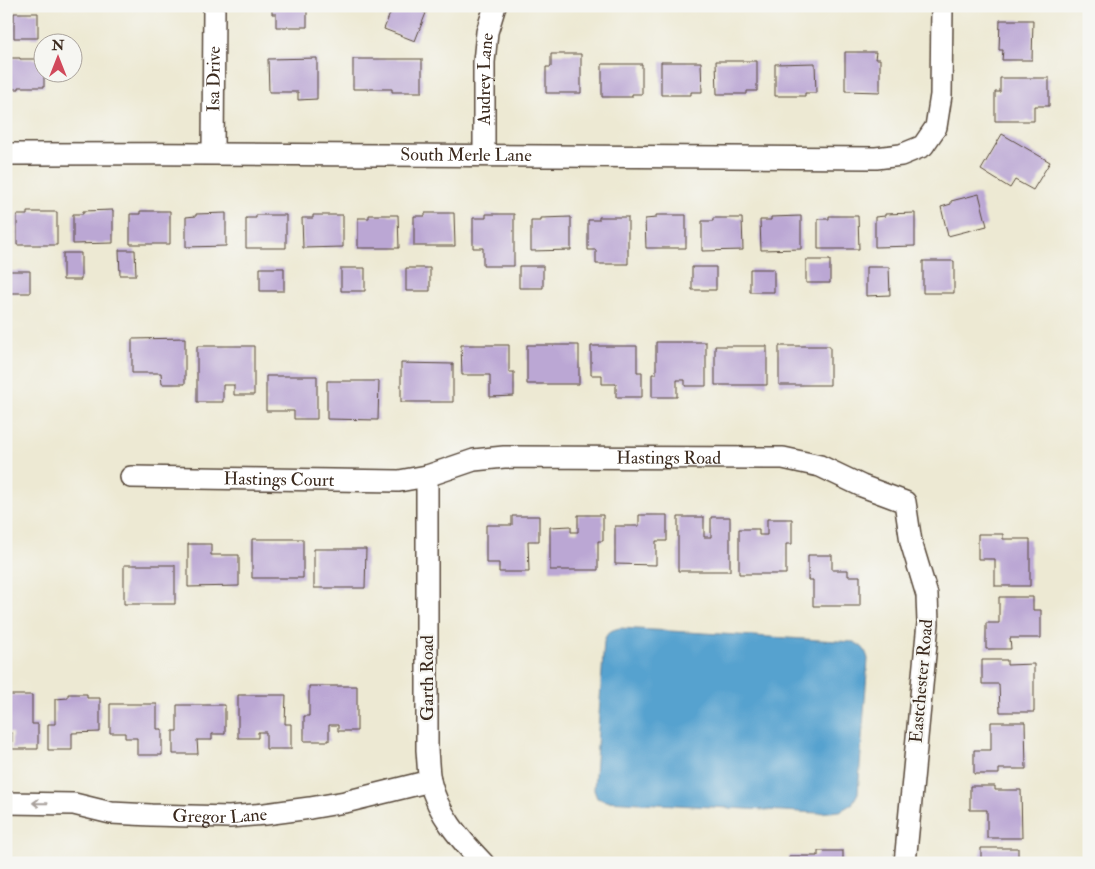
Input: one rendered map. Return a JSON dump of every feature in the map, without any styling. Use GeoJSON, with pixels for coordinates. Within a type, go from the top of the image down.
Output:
{"type":"FeatureCollection","features":[{"type":"Feature","properties":{"kind":"street","name":"Isa Drive"},"geometry":{"type":"LineString","coordinates":[[213,153],[214,6]]}},
{"type":"Feature","properties":{"kind":"street","name":"Audrey Lane"},"geometry":{"type":"LineString","coordinates":[[484,154],[484,62],[487,32],[495,6]]}},
{"type":"Feature","properties":{"kind":"street","name":"South Merle Lane"},"geometry":{"type":"LineString","coordinates":[[6,154],[484,154],[876,158],[901,155],[923,146],[936,127],[941,95],[942,6]]}},
{"type":"Feature","properties":{"kind":"street","name":"Hastings Road"},"geometry":{"type":"LineString","coordinates":[[427,476],[474,460],[504,457],[783,458],[820,466],[862,486],[905,502]]}},
{"type":"Feature","properties":{"kind":"street","name":"Hastings Court"},"geometry":{"type":"LineString","coordinates":[[130,477],[399,481],[427,476]]}},
{"type":"Feature","properties":{"kind":"street","name":"Garth Road"},"geometry":{"type":"LineString","coordinates":[[427,476],[427,750],[430,781],[440,809],[450,825],[483,863]]}},
{"type":"Feature","properties":{"kind":"street","name":"Eastchester Road"},"geometry":{"type":"LineString","coordinates":[[905,502],[911,542],[927,595],[928,623],[905,863]]}},
{"type":"Feature","properties":{"kind":"street","name":"Gregor Lane"},"geometry":{"type":"LineString","coordinates":[[6,803],[74,804],[111,813],[229,816],[265,814],[345,802],[430,781]]}},
{"type":"Feature","properties":{"kind":"water"},"geometry":{"type":"Polygon","coordinates":[[[620,628],[854,642],[862,647],[868,659],[858,793],[852,804],[840,811],[818,813],[606,801],[597,798],[594,790],[604,641],[606,635],[620,628]]]}},
{"type":"Feature","properties":{"kind":"building"},"geometry":{"type":"Polygon","coordinates":[[[272,6],[307,6],[307,27],[276,27],[276,14],[272,14],[272,6]]]}},
{"type":"Feature","properties":{"kind":"building"},"geometry":{"type":"Polygon","coordinates":[[[393,6],[425,6],[423,12],[426,13],[415,41],[384,29],[393,6]]]}},
{"type":"Feature","properties":{"kind":"building"},"geometry":{"type":"Polygon","coordinates":[[[14,13],[38,13],[38,32],[32,32],[32,38],[14,38],[14,13]]]}},
{"type":"Feature","properties":{"kind":"building"},"geometry":{"type":"Polygon","coordinates":[[[1000,20],[1033,20],[1032,60],[1002,60],[1003,50],[999,50],[1000,20]]]}},
{"type":"Feature","properties":{"kind":"building"},"geometry":{"type":"Polygon","coordinates":[[[845,52],[876,52],[875,59],[880,59],[880,92],[845,91],[845,52]]]}},
{"type":"Feature","properties":{"kind":"building"},"geometry":{"type":"Polygon","coordinates":[[[551,54],[581,54],[581,93],[546,93],[546,67],[551,67],[551,54]]]}},
{"type":"Feature","properties":{"kind":"building"},"geometry":{"type":"Polygon","coordinates":[[[6,56],[9,56],[9,58],[32,59],[32,82],[44,82],[44,87],[6,89],[6,56]]]}},
{"type":"Feature","properties":{"kind":"building"},"geometry":{"type":"Polygon","coordinates":[[[317,58],[317,99],[298,100],[298,92],[269,92],[268,59],[317,58]]]}},
{"type":"Feature","properties":{"kind":"building"},"geometry":{"type":"Polygon","coordinates":[[[353,59],[422,59],[422,92],[392,92],[392,89],[353,89],[353,59]]]}},
{"type":"Feature","properties":{"kind":"building"},"geometry":{"type":"Polygon","coordinates":[[[716,61],[757,61],[757,91],[747,91],[747,94],[717,94],[716,61]]]}},
{"type":"Feature","properties":{"kind":"building"},"geometry":{"type":"Polygon","coordinates":[[[661,62],[701,62],[702,92],[691,92],[691,95],[661,95],[661,62]]]}},
{"type":"Feature","properties":{"kind":"building"},"geometry":{"type":"Polygon","coordinates":[[[815,63],[816,93],[805,93],[805,96],[775,96],[775,64],[815,63]]]}},
{"type":"Feature","properties":{"kind":"building"},"geometry":{"type":"Polygon","coordinates":[[[602,64],[642,64],[642,94],[632,94],[632,97],[602,97],[602,64]]]}},
{"type":"Feature","properties":{"kind":"building"},"geometry":{"type":"Polygon","coordinates":[[[1000,78],[1049,78],[1049,106],[1034,106],[1034,121],[995,121],[995,92],[1000,92],[1000,78]]]}},
{"type":"Feature","properties":{"kind":"building"},"geometry":{"type":"Polygon","coordinates":[[[1002,134],[1050,162],[1033,190],[1015,180],[1010,188],[981,170],[1002,134]]]}},
{"type":"Feature","properties":{"kind":"building"},"geometry":{"type":"Polygon","coordinates":[[[979,194],[987,226],[948,236],[941,207],[951,204],[951,201],[979,194]]]}},
{"type":"Feature","properties":{"kind":"building"},"geometry":{"type":"Polygon","coordinates":[[[113,210],[113,243],[73,244],[73,214],[83,214],[83,211],[113,210]]]}},
{"type":"Feature","properties":{"kind":"building"},"geometry":{"type":"Polygon","coordinates":[[[140,211],[170,211],[170,244],[130,244],[130,214],[140,214],[140,211]]]}},
{"type":"Feature","properties":{"kind":"building"},"geometry":{"type":"Polygon","coordinates":[[[27,212],[57,212],[57,245],[17,245],[17,215],[27,215],[27,212]]]}},
{"type":"Feature","properties":{"kind":"building"},"geometry":{"type":"Polygon","coordinates":[[[226,213],[226,246],[186,247],[186,217],[196,216],[196,214],[226,213]]]}},
{"type":"Feature","properties":{"kind":"building"},"geometry":{"type":"Polygon","coordinates":[[[425,213],[454,213],[455,246],[414,246],[414,216],[425,216],[425,213]]]}},
{"type":"Feature","properties":{"kind":"building"},"geometry":{"type":"Polygon","coordinates":[[[915,213],[915,246],[875,247],[875,217],[885,216],[885,214],[915,213]]]}},
{"type":"Feature","properties":{"kind":"building"},"geometry":{"type":"Polygon","coordinates":[[[486,214],[514,214],[514,266],[483,266],[483,248],[473,248],[473,218],[486,218],[486,214]]]}},
{"type":"Feature","properties":{"kind":"building"},"geometry":{"type":"Polygon","coordinates":[[[256,215],[286,215],[286,248],[246,248],[246,218],[256,218],[256,215]]]}},
{"type":"Feature","properties":{"kind":"building"},"geometry":{"type":"Polygon","coordinates":[[[313,215],[343,215],[343,247],[303,248],[302,218],[313,218],[313,215]]]}},
{"type":"Feature","properties":{"kind":"building"},"geometry":{"type":"Polygon","coordinates":[[[369,215],[398,215],[399,248],[358,248],[358,218],[369,218],[369,215]]]}},
{"type":"Feature","properties":{"kind":"building"},"geometry":{"type":"Polygon","coordinates":[[[656,215],[686,215],[686,248],[646,248],[645,219],[656,218],[656,215]]]}},
{"type":"Feature","properties":{"kind":"building"},"geometry":{"type":"Polygon","coordinates":[[[801,216],[801,249],[761,250],[760,220],[771,220],[771,217],[801,216]]]}},
{"type":"Feature","properties":{"kind":"building"},"geometry":{"type":"Polygon","coordinates":[[[829,216],[858,216],[859,249],[818,249],[818,219],[829,219],[829,216]]]}},
{"type":"Feature","properties":{"kind":"building"},"geometry":{"type":"Polygon","coordinates":[[[571,217],[571,250],[531,251],[531,221],[541,221],[541,218],[571,217]]]}},
{"type":"Feature","properties":{"kind":"building"},"geometry":{"type":"Polygon","coordinates":[[[599,217],[628,217],[628,264],[596,264],[596,250],[588,250],[588,220],[599,220],[599,217]]]}},
{"type":"Feature","properties":{"kind":"building"},"geometry":{"type":"Polygon","coordinates":[[[713,218],[742,218],[743,250],[702,251],[702,221],[713,221],[713,218]]]}},
{"type":"Feature","properties":{"kind":"building"},"geometry":{"type":"Polygon","coordinates":[[[119,250],[135,250],[136,275],[120,275],[119,250]]]}},
{"type":"Feature","properties":{"kind":"building"},"geometry":{"type":"Polygon","coordinates":[[[63,253],[81,253],[81,280],[63,280],[63,253]]]}},
{"type":"Feature","properties":{"kind":"building"},"geometry":{"type":"Polygon","coordinates":[[[806,260],[830,260],[830,283],[806,283],[806,260]]]}},
{"type":"Feature","properties":{"kind":"building"},"geometry":{"type":"Polygon","coordinates":[[[923,261],[954,261],[954,293],[923,293],[923,261]]]}},
{"type":"Feature","properties":{"kind":"building"},"geometry":{"type":"Polygon","coordinates":[[[519,266],[543,266],[543,288],[519,288],[519,266]]]}},
{"type":"Feature","properties":{"kind":"building"},"geometry":{"type":"Polygon","coordinates":[[[692,267],[716,267],[716,290],[692,290],[692,267]]]}},
{"type":"Feature","properties":{"kind":"building"},"geometry":{"type":"Polygon","coordinates":[[[866,267],[889,267],[890,295],[866,296],[866,267]]]}},
{"type":"Feature","properties":{"kind":"building"},"geometry":{"type":"Polygon","coordinates":[[[260,268],[284,268],[284,291],[260,291],[260,268]]]}},
{"type":"Feature","properties":{"kind":"building"},"geometry":{"type":"Polygon","coordinates":[[[341,268],[365,268],[365,291],[341,291],[341,268]]]}},
{"type":"Feature","properties":{"kind":"building"},"geometry":{"type":"Polygon","coordinates":[[[406,268],[430,268],[430,291],[406,291],[406,268]]]}},
{"type":"Feature","properties":{"kind":"building"},"geometry":{"type":"Polygon","coordinates":[[[750,269],[774,269],[774,292],[750,292],[750,269]]]}},
{"type":"Feature","properties":{"kind":"building"},"geometry":{"type":"Polygon","coordinates":[[[6,271],[30,271],[30,293],[6,293],[6,271]]]}},
{"type":"Feature","properties":{"kind":"building"},"geometry":{"type":"Polygon","coordinates":[[[185,338],[185,384],[162,384],[161,373],[132,373],[132,339],[185,338]]]}},
{"type":"Feature","properties":{"kind":"building"},"geometry":{"type":"Polygon","coordinates":[[[656,342],[706,342],[706,386],[685,386],[685,380],[677,380],[677,397],[652,397],[652,374],[656,374],[656,342]]]}},
{"type":"Feature","properties":{"kind":"building"},"geometry":{"type":"Polygon","coordinates":[[[461,345],[509,345],[509,372],[514,372],[514,396],[490,397],[490,375],[462,375],[461,345]]]}},
{"type":"Feature","properties":{"kind":"building"},"geometry":{"type":"Polygon","coordinates":[[[527,345],[579,345],[579,384],[527,384],[527,345]]]}},
{"type":"Feature","properties":{"kind":"building"},"geometry":{"type":"Polygon","coordinates":[[[197,346],[254,346],[254,395],[234,395],[234,385],[223,385],[223,402],[197,402],[197,346]]]}},
{"type":"Feature","properties":{"kind":"building"},"geometry":{"type":"Polygon","coordinates":[[[591,346],[637,346],[637,372],[642,372],[642,397],[616,397],[616,384],[602,384],[602,375],[591,375],[591,346]]]}},
{"type":"Feature","properties":{"kind":"building"},"geometry":{"type":"Polygon","coordinates":[[[715,346],[767,346],[767,385],[715,385],[715,346]]]}},
{"type":"Feature","properties":{"kind":"building"},"geometry":{"type":"Polygon","coordinates":[[[779,346],[830,346],[830,385],[779,385],[779,346]]]}},
{"type":"Feature","properties":{"kind":"building"},"geometry":{"type":"Polygon","coordinates":[[[401,363],[453,364],[453,402],[401,402],[401,363]]]}},
{"type":"Feature","properties":{"kind":"building"},"geometry":{"type":"Polygon","coordinates":[[[266,376],[317,376],[317,419],[294,419],[294,411],[266,411],[266,376]]]}},
{"type":"Feature","properties":{"kind":"building"},"geometry":{"type":"Polygon","coordinates":[[[327,381],[379,381],[378,420],[327,419],[327,381]]]}},
{"type":"Feature","properties":{"kind":"building"},"geometry":{"type":"Polygon","coordinates":[[[578,515],[603,515],[603,541],[598,541],[598,570],[550,570],[550,527],[571,526],[571,532],[578,532],[578,515]]]}},
{"type":"Feature","properties":{"kind":"building"},"geometry":{"type":"Polygon","coordinates":[[[639,515],[667,515],[667,541],[656,541],[656,565],[615,564],[615,526],[639,526],[639,515]]]}},
{"type":"Feature","properties":{"kind":"building"},"geometry":{"type":"Polygon","coordinates":[[[512,516],[539,516],[539,541],[528,541],[529,572],[499,572],[499,563],[486,563],[486,525],[512,525],[512,516]]]}},
{"type":"Feature","properties":{"kind":"building"},"geometry":{"type":"Polygon","coordinates":[[[678,517],[704,517],[704,537],[711,537],[711,517],[730,517],[730,571],[678,571],[678,517]]]}},
{"type":"Feature","properties":{"kind":"building"},"geometry":{"type":"Polygon","coordinates":[[[767,519],[792,519],[792,544],[786,544],[786,574],[739,574],[739,529],[759,529],[759,535],[767,535],[767,519]]]}},
{"type":"Feature","properties":{"kind":"building"},"geometry":{"type":"Polygon","coordinates":[[[978,534],[1003,534],[1003,539],[1030,539],[1030,586],[995,586],[995,559],[978,559],[978,534]]]}},
{"type":"Feature","properties":{"kind":"building"},"geometry":{"type":"Polygon","coordinates":[[[252,539],[303,539],[303,578],[252,578],[252,539]]]}},
{"type":"Feature","properties":{"kind":"building"},"geometry":{"type":"Polygon","coordinates":[[[188,544],[211,544],[211,555],[239,555],[239,586],[188,587],[188,544]]]}},
{"type":"Feature","properties":{"kind":"building"},"geometry":{"type":"Polygon","coordinates":[[[314,549],[366,549],[365,588],[314,588],[314,549]]]}},
{"type":"Feature","properties":{"kind":"building"},"geometry":{"type":"Polygon","coordinates":[[[808,555],[832,555],[832,570],[848,570],[848,576],[860,576],[860,606],[813,606],[813,580],[808,580],[808,555]]]}},
{"type":"Feature","properties":{"kind":"building"},"geometry":{"type":"Polygon","coordinates":[[[124,565],[175,565],[175,604],[124,604],[124,565]]]}},
{"type":"Feature","properties":{"kind":"building"},"geometry":{"type":"Polygon","coordinates":[[[999,597],[1033,597],[1033,610],[1041,610],[1041,638],[1010,638],[1011,649],[986,649],[986,623],[999,623],[999,597]]]}},
{"type":"Feature","properties":{"kind":"building"},"geometry":{"type":"Polygon","coordinates":[[[982,660],[1007,660],[1007,665],[1034,664],[1034,712],[1000,712],[999,684],[982,684],[982,660]]]}},
{"type":"Feature","properties":{"kind":"building"},"geometry":{"type":"Polygon","coordinates":[[[309,686],[357,686],[357,731],[338,731],[338,725],[329,725],[329,741],[304,741],[304,716],[309,716],[309,686]]]}},
{"type":"Feature","properties":{"kind":"building"},"geometry":{"type":"Polygon","coordinates":[[[68,694],[87,694],[87,698],[100,698],[100,732],[72,733],[72,750],[48,750],[48,724],[55,724],[55,699],[68,698],[68,694]]]}},
{"type":"Feature","properties":{"kind":"building"},"geometry":{"type":"Polygon","coordinates":[[[6,695],[32,695],[32,724],[38,724],[38,749],[12,749],[12,733],[6,733],[6,695]]]}},
{"type":"Feature","properties":{"kind":"building"},"geometry":{"type":"Polygon","coordinates":[[[238,695],[286,695],[285,724],[291,724],[291,749],[266,749],[266,732],[258,732],[258,738],[238,738],[238,695]]]}},
{"type":"Feature","properties":{"kind":"building"},"geometry":{"type":"Polygon","coordinates":[[[110,704],[157,704],[157,729],[162,729],[162,755],[137,755],[137,738],[125,738],[125,733],[110,733],[110,704]]]}},
{"type":"Feature","properties":{"kind":"building"},"geometry":{"type":"Polygon","coordinates":[[[177,705],[225,705],[225,734],[212,734],[212,740],[197,740],[198,754],[173,754],[173,731],[177,731],[177,705]]]}},
{"type":"Feature","properties":{"kind":"building"},"geometry":{"type":"Polygon","coordinates":[[[991,722],[1025,722],[1026,769],[999,769],[999,774],[974,774],[974,750],[991,750],[991,722]]]}},
{"type":"Feature","properties":{"kind":"building"},"geometry":{"type":"Polygon","coordinates":[[[970,786],[995,786],[995,790],[1021,790],[1022,838],[987,838],[987,810],[970,810],[970,786]]]}},
{"type":"Feature","properties":{"kind":"building"},"geometry":{"type":"Polygon","coordinates":[[[981,848],[1018,848],[1018,863],[981,863],[981,848]]]}},
{"type":"Feature","properties":{"kind":"building"},"geometry":{"type":"Polygon","coordinates":[[[818,851],[843,851],[843,863],[789,863],[789,856],[818,856],[818,851]]]}}]}
